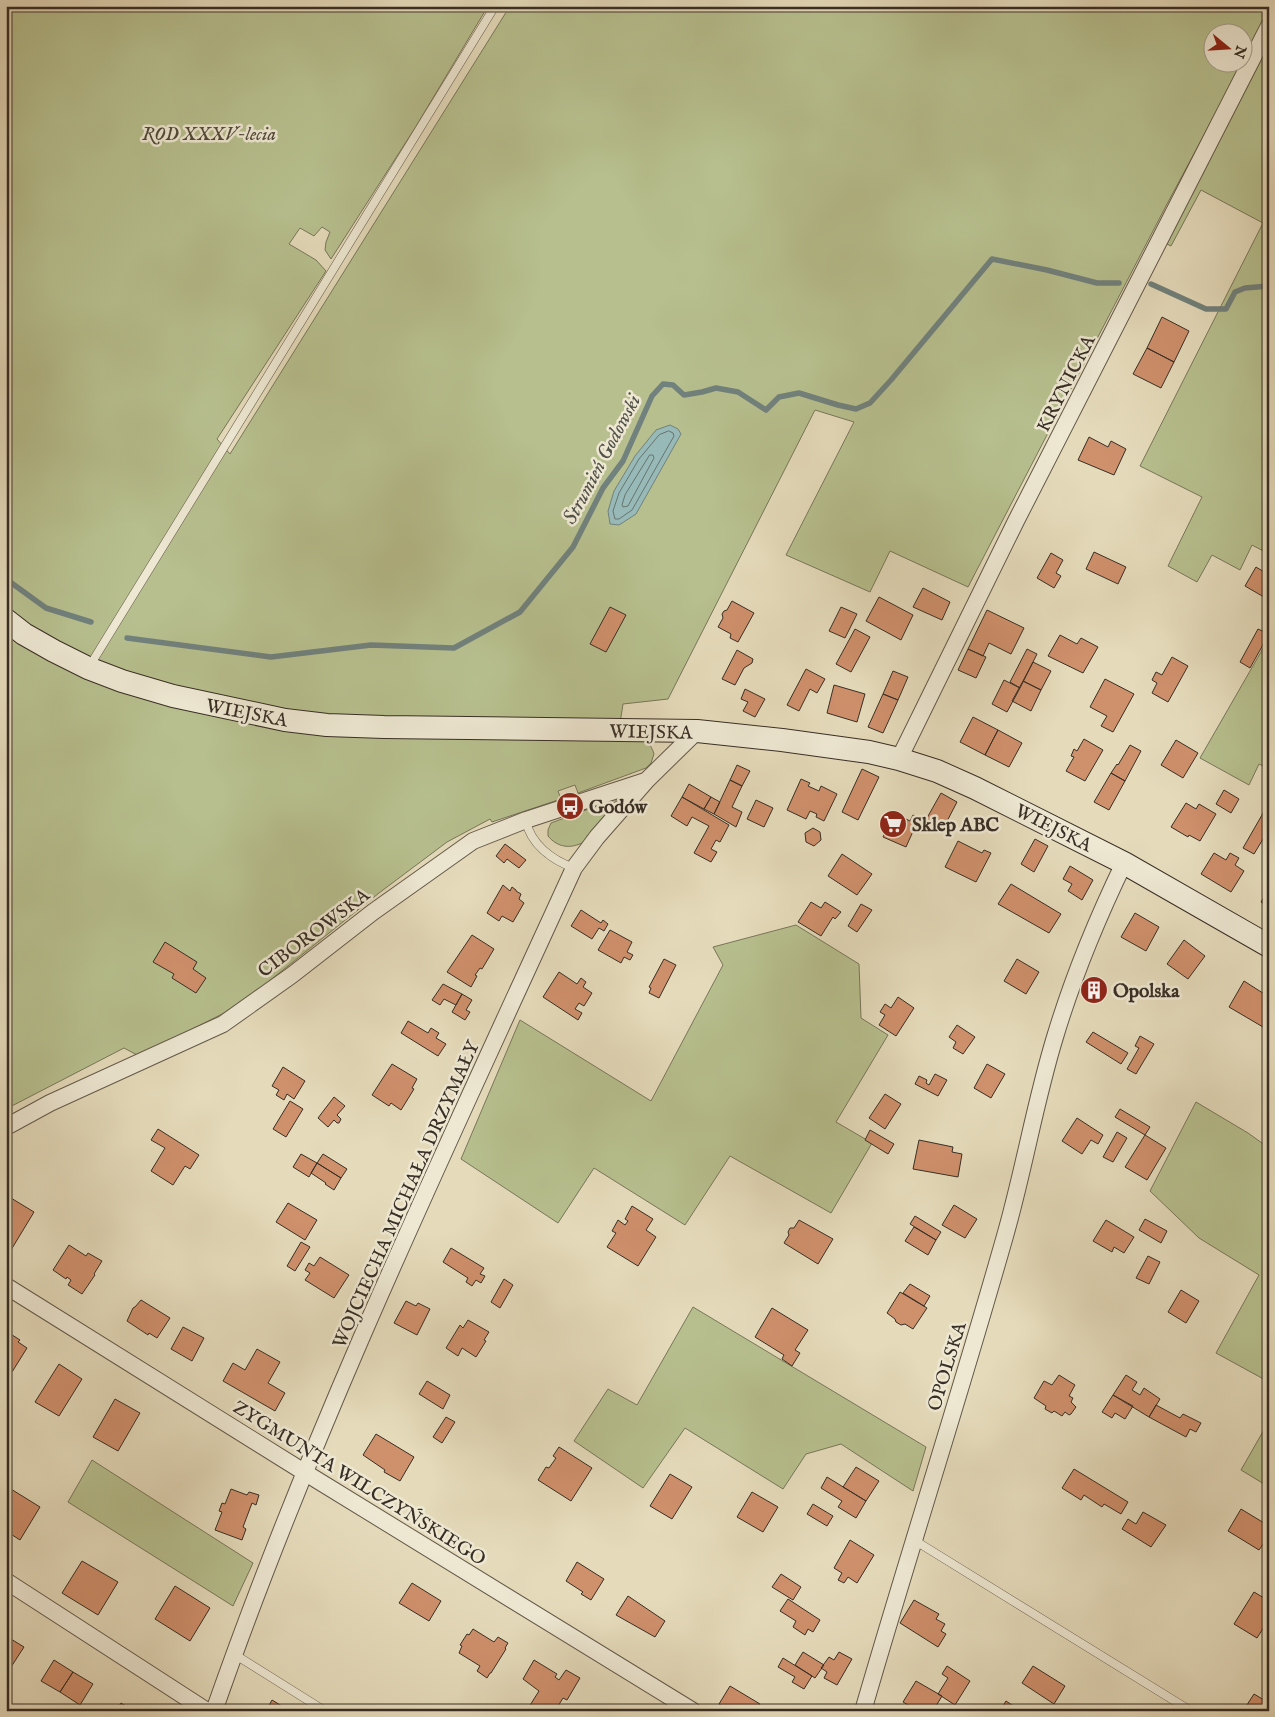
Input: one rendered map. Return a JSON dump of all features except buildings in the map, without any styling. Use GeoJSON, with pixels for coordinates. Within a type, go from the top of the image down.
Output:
{"type":"FeatureCollection","features":[{"type":"Feature","properties":{"kind":"street","name":"KRYNICKA"},"geometry":{"type":"LineString","coordinates":[[899,759],[1016,521],[1269,26]]}},
{"type":"Feature","properties":{"kind":"street","name":"WIEJSKA"},"geometry":{"type":"LineString","coordinates":[[6,620],[24,634],[88,668],[122,681],[173,696],[285,720],[327,725],[697,731],[869,752],[899,759],[937,771],[975,788],[1124,863],[1269,946]]}},
{"type":"Feature","properties":{"kind":"street","name":"WOJCIECHA MICHAŁA DRZYMAŁY"},"geometry":{"type":"LineString","coordinates":[[214,1711],[304,1472],[397,1255],[574,868],[597,837],[647,780],[697,731]]}},
{"type":"Feature","properties":{"kind":"street","name":"CIBOROWSKA"},"geometry":{"type":"LineString","coordinates":[[6,1127],[50,1103],[223,1024],[292,975],[373,912],[473,841],[526,820],[647,780]]}},
{"type":"Feature","properties":{"kind":"street","name":"OPOLSKA"},"geometry":{"type":"LineString","coordinates":[[863,1711],[1012,1212],[1033,1116],[1055,1036],[1088,943],[1124,863]]}},
{"type":"Feature","properties":{"kind":"street","name":"ZYGMUNTA WILCZYŃSKIEGO"},"geometry":{"type":"LineString","coordinates":[[6,1286],[693,1711]]}},
{"type":"Feature","properties":{"kind":"street"},"geometry":{"type":"LineString","coordinates":[[6,1580],[207,1711]]}},
{"type":"Feature","properties":{"kind":"lane"},"geometry":{"type":"LineString","coordinates":[[88,668],[495,6]]}},
{"type":"Feature","properties":{"kind":"lane"},"geometry":{"type":"LineString","coordinates":[[526,820],[528,830],[534,840],[561,864],[574,868]]}},
{"type":"Feature","properties":{"kind":"lane"},"geometry":{"type":"LineString","coordinates":[[914,1540],[1191,1711]]}},
{"type":"Feature","properties":{"kind":"lane"},"geometry":{"type":"LineString","coordinates":[[234,1654],[325,1711]]}},
{"type":"Feature","properties":{"kind":"green space","name":"ROD XXXV-lecia"},"geometry":{"type":"Polygon","coordinates":[[[6,6],[488,6],[415,128],[331,259],[325,250],[330,232],[322,227],[314,236],[300,228],[289,244],[316,260],[326,271],[217,439],[230,454],[510,6],[1269,6],[1269,14],[1252,46],[1252,22],[1202,22],[1202,72],[1238,72],[1167,204],[968,587],[890,551],[870,592],[786,555],[854,422],[815,410],[668,699],[623,704],[618,736],[640,738],[648,743],[654,754],[651,763],[646,768],[578,793],[575,785],[558,791],[561,799],[492,822],[490,819],[447,842],[379,893],[263,986],[224,1013],[139,1056],[124,1048],[6,1109],[6,6]]]}},
{"type":"Feature","properties":{"kind":"green space"},"geometry":{"type":"Polygon","coordinates":[[[1269,34],[1269,554],[1252,545],[1240,570],[1212,555],[1197,582],[1168,566],[1202,497],[1140,466],[1263,223],[1201,190],[1171,246],[1163,242],[1250,72],[1252,72],[1252,67],[1269,34]]]}},
{"type":"Feature","properties":{"kind":"green space"},"geometry":{"type":"Polygon","coordinates":[[[1269,638],[1269,769],[1259,764],[1249,785],[1200,758],[1269,638]]]}},
{"type":"Feature","properties":{"kind":"green space"},"geometry":{"type":"Polygon","coordinates":[[[618,798],[584,842],[574,846],[565,846],[556,843],[548,836],[551,823],[618,798]]]}},
{"type":"Feature","properties":{"kind":"green space"},"geometry":{"type":"Polygon","coordinates":[[[796,925],[859,964],[861,1018],[888,1035],[836,1122],[872,1143],[831,1213],[730,1156],[685,1225],[594,1168],[558,1223],[461,1159],[520,1020],[651,1101],[723,965],[713,947],[796,925]]]}},
{"type":"Feature","properties":{"kind":"green space"},"geometry":{"type":"Polygon","coordinates":[[[1196,1102],[1269,1148],[1269,1382],[1216,1353],[1259,1275],[1199,1238],[1150,1191],[1196,1102]]]}},
{"type":"Feature","properties":{"kind":"green space"},"geometry":{"type":"Polygon","coordinates":[[[693,1307],[926,1447],[913,1491],[841,1444],[806,1454],[783,1489],[685,1428],[643,1488],[574,1441],[608,1389],[637,1405],[693,1307]]]}},
{"type":"Feature","properties":{"kind":"green space"},"geometry":{"type":"Polygon","coordinates":[[[1269,1421],[1269,1487],[1241,1470],[1269,1421]]]}},
{"type":"Feature","properties":{"kind":"green space"},"geometry":{"type":"Polygon","coordinates":[[[92,1460],[253,1563],[233,1606],[68,1502],[92,1460]]]}},
{"type":"Feature","properties":{"kind":"water"},"geometry":{"type":"Polygon","coordinates":[[[670,425],[678,429],[681,434],[636,514],[619,525],[610,524],[608,511],[614,491],[635,456],[656,430],[670,425]]]}},
{"type":"Feature","properties":{"kind":"waterway","name":"Strumień Godowski"},"geometry":{"type":"LineString","coordinates":[[127,638],[271,657],[371,645],[454,648],[520,612],[573,547],[603,488],[623,461],[652,396],[663,384],[673,385],[684,395],[716,388],[738,392],[766,410],[779,397],[799,393],[856,409],[870,403],[891,380],[992,259],[1047,270],[1097,283],[1119,283]]}},
{"type":"Feature","properties":{"kind":"waterway","name":"Strumień Godowski"},"geometry":{"type":"LineString","coordinates":[[1151,284],[1206,309],[1226,309],[1235,292],[1245,288],[1269,286]]}},
{"type":"Feature","properties":{"kind":"waterway","name":"Strumień Godowski"},"geometry":{"type":"LineString","coordinates":[[6,579],[46,608],[91,622]]}},
{"type":"Feature","properties":{"kind":"place","name":"Godów"},"geometry":{"type":"Point","coordinates":[570,806]}},
{"type":"Feature","properties":{"kind":"place","name":"Sklep ABC"},"geometry":{"type":"Point","coordinates":[893,824]}},
{"type":"Feature","properties":{"kind":"place","name":"Opolska"},"geometry":{"type":"Point","coordinates":[1094,990]}}]}
